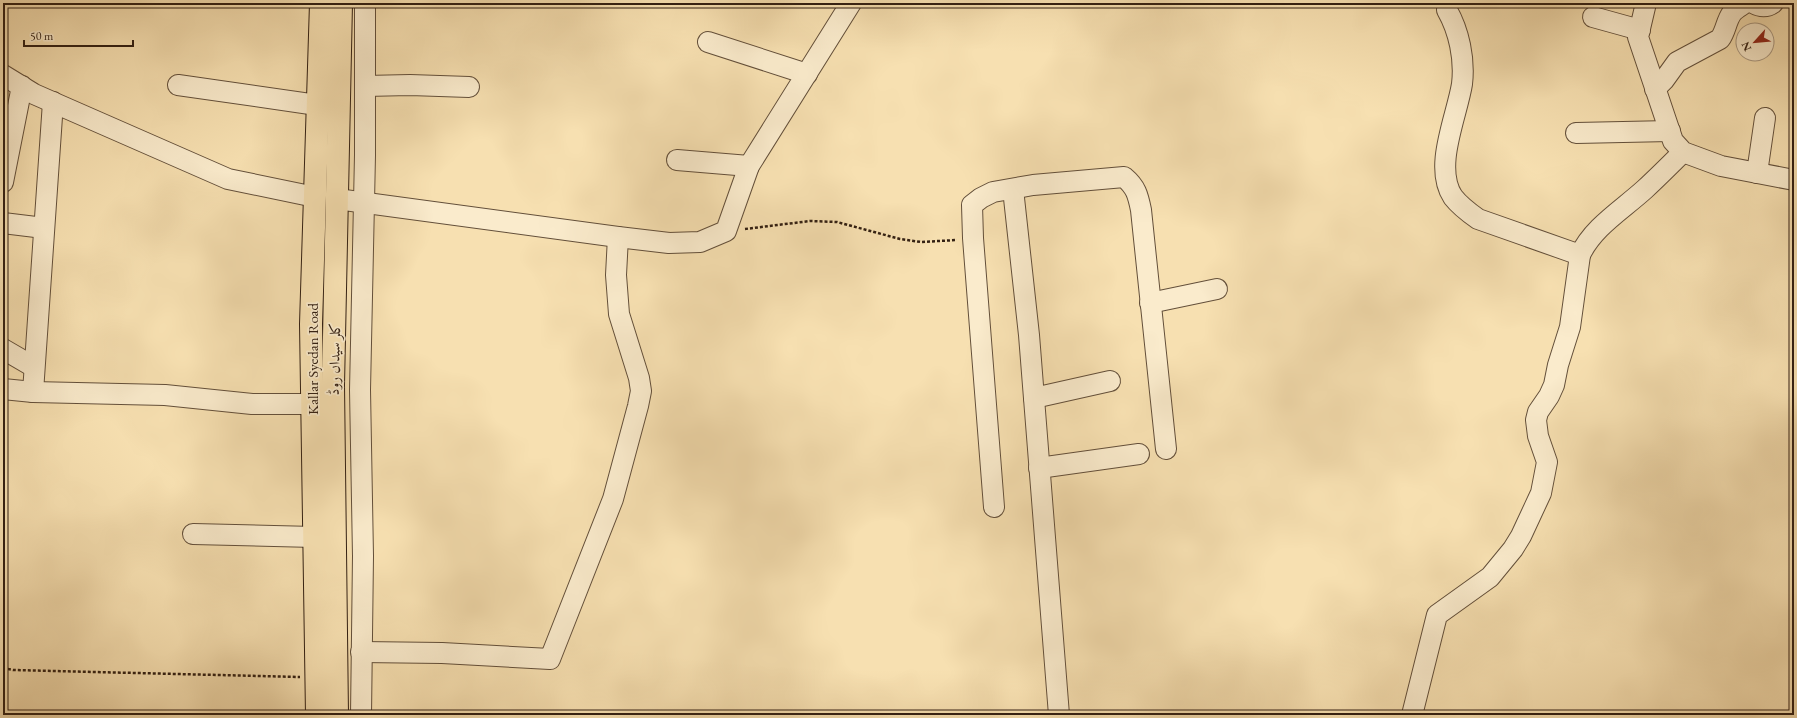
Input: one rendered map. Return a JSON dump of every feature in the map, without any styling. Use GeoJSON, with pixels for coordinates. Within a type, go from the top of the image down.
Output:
{"type":"FeatureCollection","features":[{"type":"Feature","properties":{"kind":"highway","name":"Kallar Syedan Road"},"geometry":{"type":"LineString","coordinates":[[317,715],[311,324],[320,3]]}},
{"type":"Feature","properties":{"kind":"highway","name":"کلر سیداں روڈ"},"geometry":{"type":"LineString","coordinates":[[337,715],[333,385],[341,3]]}},
{"type":"Feature","properties":{"kind":"street"},"geometry":{"type":"LineString","coordinates":[[361,715],[363,556],[360,390],[365,203],[365,3]]}},
{"type":"Feature","properties":{"kind":"street"},"geometry":{"type":"LineString","coordinates":[[337,199],[618,237],[669,243],[700,242],[726,231],[749,166],[851,3]]}},
{"type":"Feature","properties":{"kind":"street"},"geometry":{"type":"LineString","coordinates":[[1646,3],[1638,37],[1673,141],[1683,152],[1721,166],[1794,180]]}},
{"type":"Feature","properties":{"kind":"street"},"geometry":{"type":"LineString","coordinates":[[1655,89],[1664,80],[1677,62],[1720,39],[1725,32],[1728,19],[1733,12],[1745,3]]}},
{"type":"Feature","properties":{"kind":"street"},"geometry":{"type":"LineString","coordinates":[[1753,3],[1758,6],[1766,7],[1773,3]]}},
{"type":"Feature","properties":{"kind":"street"},"geometry":{"type":"LineString","coordinates":[[1447,10],[1458,35],[1462,65],[1462,82],[1447,141],[1446,177],[1452,195],[1465,210],[1478,219],[1580,255]]}},
{"type":"Feature","properties":{"kind":"street"},"geometry":{"type":"LineString","coordinates":[[1593,17],[1640,30]]}},
{"type":"Feature","properties":{"kind":"street"},"geometry":{"type":"LineString","coordinates":[[708,42],[807,74]]}},
{"type":"Feature","properties":{"kind":"street"},"geometry":{"type":"LineString","coordinates":[[3,75],[54,102],[228,179],[315,197]]}},
{"type":"Feature","properties":{"kind":"street"},"geometry":{"type":"LineString","coordinates":[[365,86],[410,84],[469,87]]}},
{"type":"Feature","properties":{"kind":"street"},"geometry":{"type":"LineString","coordinates":[[178,85],[317,105]]}},
{"type":"Feature","properties":{"kind":"street"},"geometry":{"type":"LineString","coordinates":[[3,182],[22,86]]}},
{"type":"Feature","properties":{"kind":"street"},"geometry":{"type":"LineString","coordinates":[[33,392],[54,102]]}},
{"type":"Feature","properties":{"kind":"street"},"geometry":{"type":"LineString","coordinates":[[1756,173],[1765,118]]}},
{"type":"Feature","properties":{"kind":"street"},"geometry":{"type":"LineString","coordinates":[[1576,133],[1670,131]]}},
{"type":"Feature","properties":{"kind":"street"},"geometry":{"type":"LineString","coordinates":[[1412,715],[1437,615],[1490,577],[1513,549],[1521,536],[1541,493],[1547,462],[1538,436],[1536,420],[1538,412],[1549,396],[1554,385],[1558,365],[1570,327],[1580,255],[1588,239],[1644,190],[1683,152]]}},
{"type":"Feature","properties":{"kind":"street"},"geometry":{"type":"LineString","coordinates":[[676,160],[749,166]]}},
{"type":"Feature","properties":{"kind":"street"},"geometry":{"type":"LineString","coordinates":[[994,507],[973,238],[972,205],[980,198],[993,192],[1033,185],[1124,177],[1133,184],[1138,194],[1166,449]]}},
{"type":"Feature","properties":{"kind":"street"},"geometry":{"type":"LineString","coordinates":[[1013,189],[1029,335],[1059,715]]}},
{"type":"Feature","properties":{"kind":"street"},"geometry":{"type":"LineString","coordinates":[[3,223],[44,228]]}},
{"type":"Feature","properties":{"kind":"street"},"geometry":{"type":"LineString","coordinates":[[361,652],[442,653],[550,659],[613,499],[641,391],[639,378],[618,314],[616,275],[618,237]]}},
{"type":"Feature","properties":{"kind":"street"},"geometry":{"type":"LineString","coordinates":[[1150,303],[1218,289]]}},
{"type":"Feature","properties":{"kind":"street"},"geometry":{"type":"LineString","coordinates":[[3,349],[34,367]]}},
{"type":"Feature","properties":{"kind":"street"},"geometry":{"type":"LineString","coordinates":[[1034,398],[1110,381]]}},
{"type":"Feature","properties":{"kind":"street"},"geometry":{"type":"LineString","coordinates":[[3,389],[33,392],[165,395],[252,404],[312,404]]}},
{"type":"Feature","properties":{"kind":"street"},"geometry":{"type":"LineString","coordinates":[[1039,468],[1139,454]]}},
{"type":"Feature","properties":{"kind":"street"},"geometry":{"type":"LineString","coordinates":[[193,534],[314,537]]}},
{"type":"Feature","properties":{"kind":"path"},"geometry":{"type":"LineString","coordinates":[[726,231],[810,221],[837,222],[900,239],[921,242],[973,238]]}},
{"type":"Feature","properties":{"kind":"path"},"geometry":{"type":"LineString","coordinates":[[3,668],[13,670],[316,677]]}}]}
